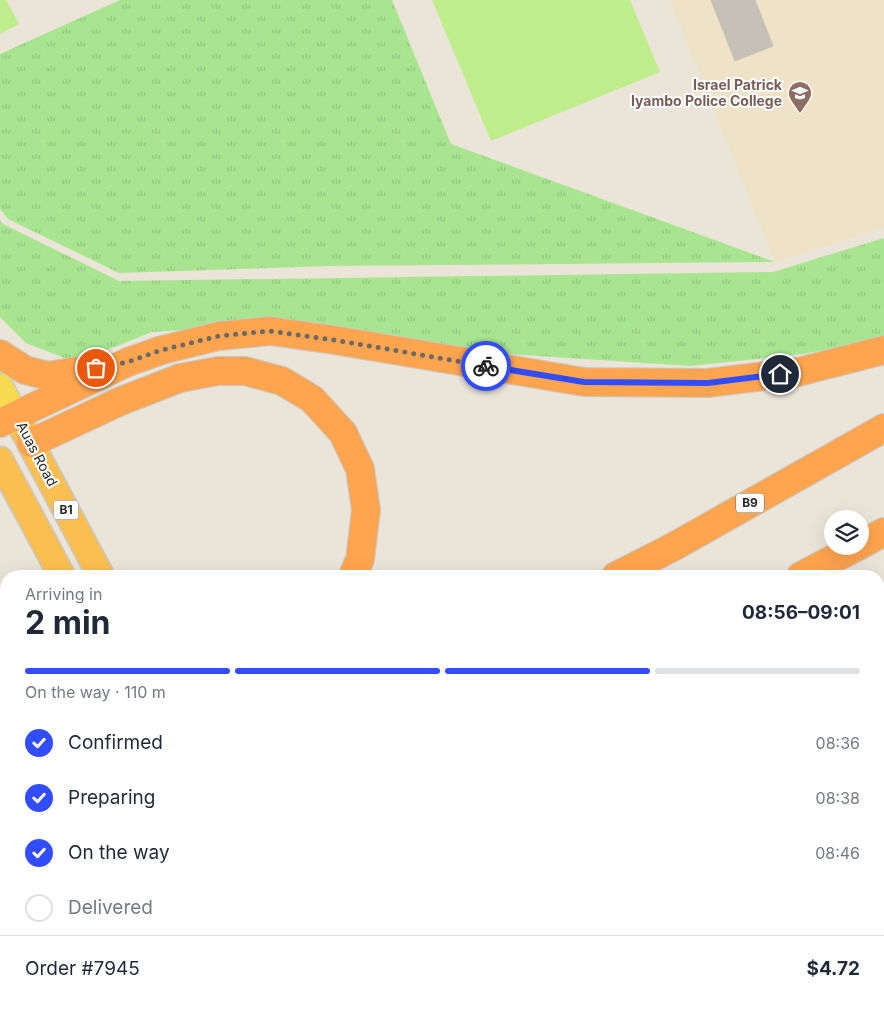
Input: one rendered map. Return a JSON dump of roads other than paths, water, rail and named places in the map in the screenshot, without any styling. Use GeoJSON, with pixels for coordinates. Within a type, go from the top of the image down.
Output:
{"type":"FeatureCollection","features":[{"type":"Feature","properties":{"kind":"highway"},"geometry":{"type":"LineString","coordinates":[[8,420],[128,362],[162,350],[219,336],[270,331],[584,382],[708,383],[798,372],[884,350]]}},
{"type":"Feature","properties":{"kind":"highway"},"geometry":{"type":"LineString","coordinates":[[0,354],[26,370],[48,376],[128,362]]}},
{"type":"Feature","properties":{"kind":"highway"},"geometry":{"type":"LineString","coordinates":[[0,459],[120,401],[180,378],[218,371],[245,371],[282,381],[312,399],[344,434],[360,469],[366,510],[360,559],[355,570]]}},
{"type":"Feature","properties":{"kind":"highway","name":"Auas Road"},"geometry":{"type":"LineString","coordinates":[[8,420],[31,443],[98,570]]}},
{"type":"Feature","properties":{"kind":"highway","name":"B9"},"geometry":{"type":"LineString","coordinates":[[628,570],[673,547],[884,428]]}},
{"type":"Feature","properties":{"kind":"highway","name":"B1"},"geometry":{"type":"LineString","coordinates":[[0,459],[59,570]]}},
{"type":"Feature","properties":{"kind":"highway"},"geometry":{"type":"LineString","coordinates":[[869,540],[884,532]]}},
{"type":"Feature","properties":{"kind":"highway"},"geometry":{"type":"LineString","coordinates":[[813,570],[842,555]]}},
{"type":"Feature","properties":{"kind":"main road","name":"Auas Road"},"geometry":{"type":"LineString","coordinates":[[0,386],[8,420]]}},
{"type":"Feature","properties":{"kind":"place","name":"Israel Patrick Iyambo Police College"},"geometry":{"type":"Point","coordinates":[800,114]}}]}
